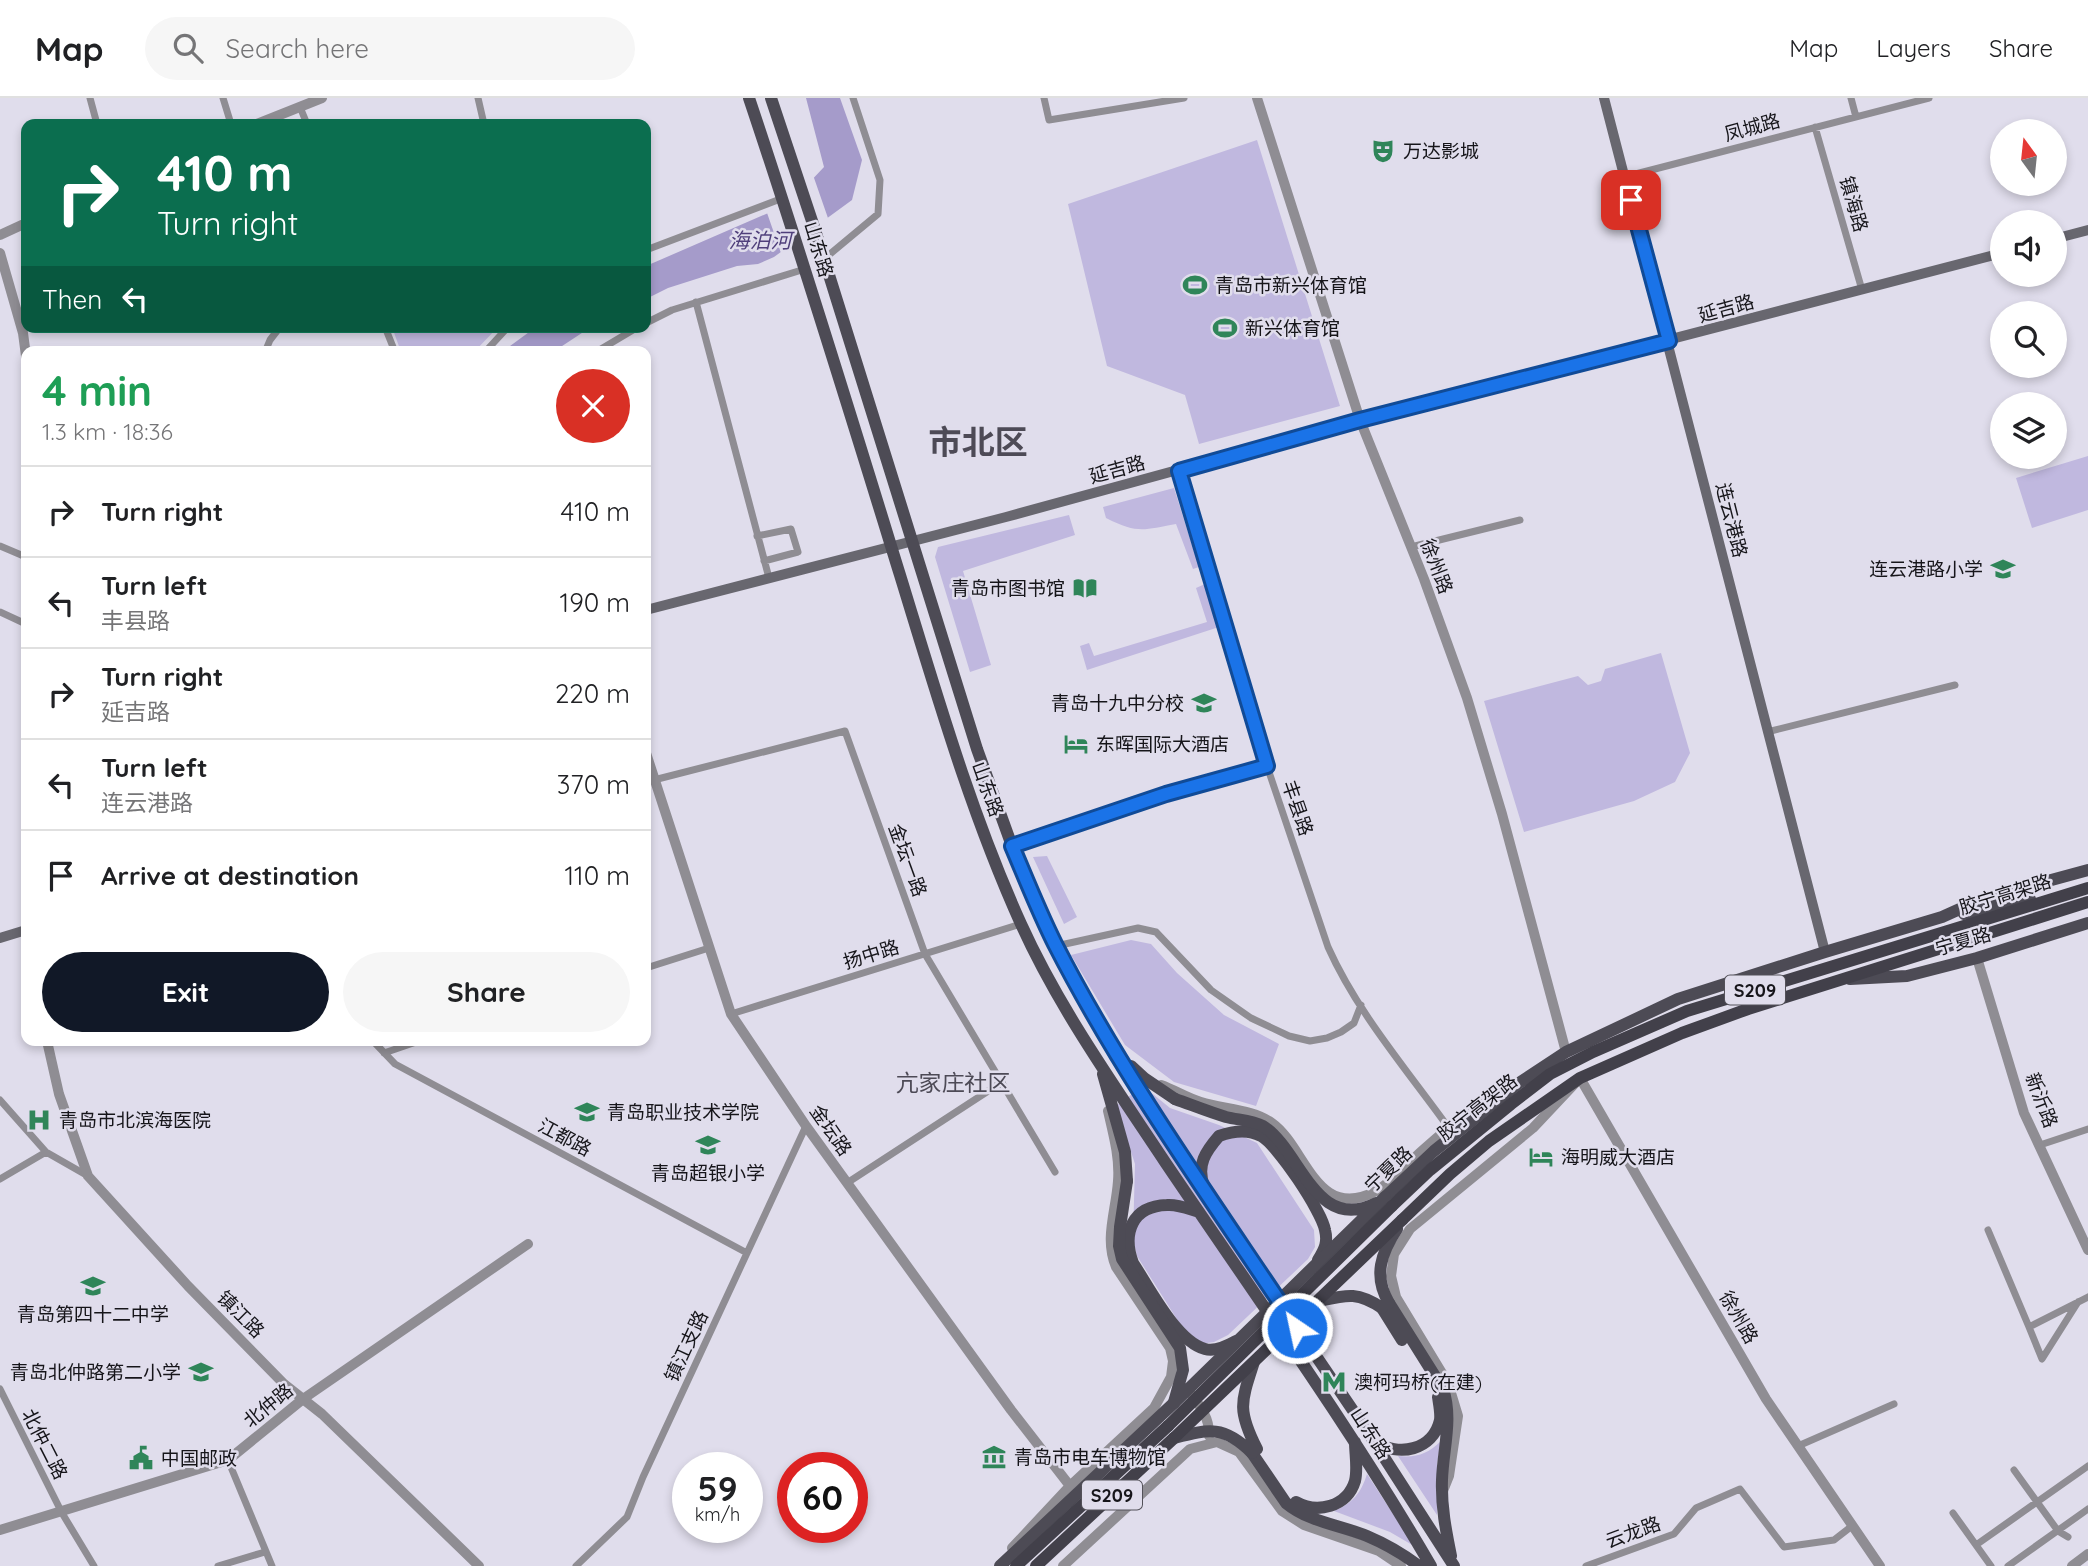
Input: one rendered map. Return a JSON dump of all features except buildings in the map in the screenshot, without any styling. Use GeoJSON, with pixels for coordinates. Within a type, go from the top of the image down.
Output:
{"type":"FeatureCollection","features":[{"type":"Feature","properties":{"kind":"highway"},"geometry":{"type":"LineString","coordinates":[[2030,899],[2088,886]]}},
{"type":"Feature","properties":{"kind":"highway","name":"胶宁高架路"},"geometry":{"type":"LineString","coordinates":[[1036,1566],[1167,1426],[1389,1202],[1550,1074],[1687,1011],[2088,886]]}},
{"type":"Feature","properties":{"kind":"highway","name":"胶宁高架路"},"geometry":{"type":"LineString","coordinates":[[1016,1566],[1167,1426],[1254,1362],[1450,1174],[1497,1135],[1580,1078],[1682,1033],[1748,1009],[2088,902]]}},
{"type":"Feature","properties":{"kind":"main road","name":"山东路"},"geometry":{"type":"LineString","coordinates":[[749,98],[783,198],[956,755],[991,854],[1021,924],[1100,1064],[1355,1442],[1431,1566]]}},
{"type":"Feature","properties":{"kind":"main road","name":"山东路"},"geometry":{"type":"LineString","coordinates":[[771,98],[816,230],[977,749],[1012,846],[1056,946],[1117,1053],[1208,1196],[1371,1437],[1453,1565]]}},
{"type":"Feature","properties":{"kind":"main road","name":"连云港路"},"geometry":{"type":"LineString","coordinates":[[1604,98],[1825,951]]}},
{"type":"Feature","properties":{"kind":"main road"},"geometry":{"type":"LineString","coordinates":[[2067,236],[2088,230]]}},
{"type":"Feature","properties":{"kind":"main road","name":"延吉路"},"geometry":{"type":"LineString","coordinates":[[651,609],[1990,256]]}},
{"type":"Feature","properties":{"kind":"main road","name":"宁夏路"},"geometry":{"type":"LineString","coordinates":[[1000,1566],[1167,1426],[1174,1403],[1314,1268],[1389,1202],[1460,1129],[1566,1052],[1678,999],[1825,951],[1942,917],[1982,899],[2088,870]]}},
{"type":"Feature","properties":{"kind":"main road"},"geometry":{"type":"LineString","coordinates":[[1942,917],[2030,899]]}},
{"type":"Feature","properties":{"kind":"main road","name":"宁夏路"},"geometry":{"type":"LineString","coordinates":[[1846,979],[1907,976],[1976,958],[2088,923]]}},
{"type":"Feature","properties":{"kind":"main road"},"geometry":{"type":"LineString","coordinates":[[0,937],[21,931]]}},
{"type":"Feature","properties":{"kind":"main road"},"geometry":{"type":"LineString","coordinates":[[1117,1053],[1175,1099],[1215,1114],[1261,1125],[1278,1139],[1313,1191],[1325,1200],[1340,1207],[1362,1209],[1389,1202]]}},
{"type":"Feature","properties":{"kind":"main road"},"geometry":{"type":"LineString","coordinates":[[1100,1064],[1125,1152],[1127,1181],[1119,1246],[1122,1259],[1180,1348],[1183,1370],[1174,1403]]}},
{"type":"Feature","properties":{"kind":"main road"},"geometry":{"type":"LineString","coordinates":[[1208,1196],[1201,1179],[1202,1160],[1219,1136],[1240,1131],[1261,1136],[1270,1142],[1320,1215],[1325,1227],[1326,1246],[1314,1268]]}},
{"type":"Feature","properties":{"kind":"main road"},"geometry":{"type":"LineString","coordinates":[[1199,1212],[1169,1204],[1146,1209],[1136,1217],[1127,1238],[1133,1263],[1181,1334],[1194,1344],[1213,1350],[1242,1338]]}},
{"type":"Feature","properties":{"kind":"main road"},"geometry":{"type":"LineString","coordinates":[[1371,1437],[1394,1450],[1415,1448],[1430,1437],[1440,1420],[1439,1398],[1385,1306],[1379,1277],[1383,1252],[1402,1220]]}},
{"type":"Feature","properties":{"kind":"main road"},"geometry":{"type":"LineString","coordinates":[[1319,1301],[1355,1295],[1385,1306],[1443,1389],[1448,1403],[1449,1419],[1443,1446],[1442,1495],[1453,1565]]}},
{"type":"Feature","properties":{"kind":"main road"},"geometry":{"type":"LineString","coordinates":[[1254,1362],[1245,1388],[1242,1410],[1244,1423],[1254,1451],[1286,1503],[1308,1517],[1366,1536],[1403,1554],[1419,1566]]}},
{"type":"Feature","properties":{"kind":"main road"},"geometry":{"type":"LineString","coordinates":[[1167,1426],[1223,1432],[1238,1439],[1254,1451],[1285,1493],[1304,1506],[1315,1509],[1326,1508],[1348,1493],[1355,1481],[1355,1442]]}},
{"type":"Feature","properties":{"kind":"street"},"geometry":{"type":"LineString","coordinates":[[90,98],[96,119]]}},
{"type":"Feature","properties":{"kind":"street"},"geometry":{"type":"LineString","coordinates":[[223,98],[229,119]]}},
{"type":"Feature","properties":{"kind":"street"},"geometry":{"type":"LineString","coordinates":[[270,119],[322,98]]}},
{"type":"Feature","properties":{"kind":"street"},"geometry":{"type":"LineString","coordinates":[[478,98],[483,119]]}},
{"type":"Feature","properties":{"kind":"street"},"geometry":{"type":"LineString","coordinates":[[824,259],[878,214],[880,180],[853,98]]}},
{"type":"Feature","properties":{"kind":"street"},"geometry":{"type":"LineString","coordinates":[[1044,98],[1049,120],[1184,98]]}},
{"type":"Feature","properties":{"kind":"street","name":"徐州路"},"geometry":{"type":"LineString","coordinates":[[1257,98],[1360,420],[1411,547],[1471,711],[1502,814],[1566,1052]]}},
{"type":"Feature","properties":{"kind":"street"},"geometry":{"type":"LineString","coordinates":[[1851,98],[1856,117]]}},
{"type":"Feature","properties":{"kind":"street","name":"凤城路"},"geometry":{"type":"LineString","coordinates":[[1624,177],[1929,98]]}},
{"type":"Feature","properties":{"kind":"street"},"geometry":{"type":"LineString","coordinates":[[300,107],[305,119]]}},
{"type":"Feature","properties":{"kind":"street","name":"镇海路"},"geometry":{"type":"LineString","coordinates":[[1815,127],[1862,290]]}},
{"type":"Feature","properties":{"kind":"street"},"geometry":{"type":"LineString","coordinates":[[651,248],[783,198]]}},
{"type":"Feature","properties":{"kind":"street"},"geometry":{"type":"LineString","coordinates":[[0,235],[21,225]]}},
{"type":"Feature","properties":{"kind":"street"},"geometry":{"type":"LineString","coordinates":[[0,253],[21,325]]}},
{"type":"Feature","properties":{"kind":"street"},"geometry":{"type":"LineString","coordinates":[[651,320],[672,310],[805,269]]}},
{"type":"Feature","properties":{"kind":"street"},"geometry":{"type":"LineString","coordinates":[[696,302],[769,578]]}},
{"type":"Feature","properties":{"kind":"street"},"geometry":{"type":"LineString","coordinates":[[491,346],[502,333]]}},
{"type":"Feature","properties":{"kind":"street"},"geometry":{"type":"LineString","coordinates":[[606,346],[628,333]]}},
{"type":"Feature","properties":{"kind":"street","name":"丰县路"},"geometry":{"type":"LineString","coordinates":[[1179,471],[1267,766],[1328,947],[1361,1005],[1448,1127]]}},
{"type":"Feature","properties":{"kind":"street"},"geometry":{"type":"LineString","coordinates":[[1411,547],[1520,520]]}},
{"type":"Feature","properties":{"kind":"street"},"geometry":{"type":"LineString","coordinates":[[757,537],[791,529],[798,552],[764,561]]}},
{"type":"Feature","properties":{"kind":"street"},"geometry":{"type":"LineString","coordinates":[[0,546],[21,555]]}},
{"type":"Feature","properties":{"kind":"street"},"geometry":{"type":"LineString","coordinates":[[0,612],[21,622]]}},
{"type":"Feature","properties":{"kind":"street"},"geometry":{"type":"LineString","coordinates":[[1767,732],[1955,685]]}},
{"type":"Feature","properties":{"kind":"street","name":"金坛一路"},"geometry":{"type":"LineString","coordinates":[[651,781],[845,731],[925,954],[1055,1172]]}},
{"type":"Feature","properties":{"kind":"street"},"geometry":{"type":"LineString","coordinates":[[1012,846],[1166,794],[1267,766]]}},
{"type":"Feature","properties":{"kind":"street","name":"金坛路"},"geometry":{"type":"LineString","coordinates":[[651,784],[731,1014],[806,1126],[1011,1410],[1070,1486]]}},
{"type":"Feature","properties":{"kind":"street","name":"扬中路"},"geometry":{"type":"LineString","coordinates":[[731,1014],[1021,924]]}},
{"type":"Feature","properties":{"kind":"street"},"geometry":{"type":"LineString","coordinates":[[1056,946],[1138,928],[1156,932],[1211,990],[1251,1018],[1289,1037],[1310,1041],[1334,1035],[1354,1023],[1361,1005]]}},
{"type":"Feature","properties":{"kind":"street"},"geometry":{"type":"LineString","coordinates":[[651,966],[709,948]]}},
{"type":"Feature","properties":{"kind":"street","name":"新沂路"},"geometry":{"type":"LineString","coordinates":[[1976,958],[2024,1113],[2088,1250]]}},
{"type":"Feature","properties":{"kind":"street","name":"镇江路"},"geometry":{"type":"LineString","coordinates":[[48,1046],[59,1094],[88,1176],[188,1286],[284,1384],[480,1566]]}},
{"type":"Feature","properties":{"kind":"street","name":"江都路"},"geometry":{"type":"LineString","coordinates":[[378,1046],[395,1063],[747,1253]]}},
{"type":"Feature","properties":{"kind":"street"},"geometry":{"type":"LineString","coordinates":[[384,1052],[403,1046]]}},
{"type":"Feature","properties":{"kind":"street"},"geometry":{"type":"LineString","coordinates":[[1000,1566],[1013,1546],[1070,1486],[1154,1408],[1171,1377],[1173,1361],[1170,1348],[1116,1267],[1111,1254],[1110,1236],[1118,1179],[1115,1146],[1100,1064]]}},
{"type":"Feature","properties":{"kind":"street"},"geometry":{"type":"LineString","coordinates":[[1149,1081],[1200,1102],[1271,1122],[1284,1134],[1310,1176],[1326,1191],[1346,1198],[1377,1191],[1448,1127],[1485,1098],[1536,1072]]}},
{"type":"Feature","properties":{"kind":"street"},"geometry":{"type":"LineString","coordinates":[[1442,1495],[1449,1476],[1458,1416],[1448,1383],[1396,1297],[1391,1276],[1392,1263],[1400,1241],[1410,1229],[1533,1129],[1580,1078]]}},
{"type":"Feature","properties":{"kind":"street","name":"徐州路"},"geometry":{"type":"LineString","coordinates":[[1580,1078],[1766,1399],[1880,1566]]}},
{"type":"Feature","properties":{"kind":"street"},"geometry":{"type":"LineString","coordinates":[[847,1183],[1002,1082]]}},
{"type":"Feature","properties":{"kind":"street"},"geometry":{"type":"LineString","coordinates":[[0,1100],[46,1152],[88,1176]]}},
{"type":"Feature","properties":{"kind":"street","name":"镇江支路"},"geometry":{"type":"LineString","coordinates":[[576,1566],[627,1517],[643,1477],[806,1126]]}},
{"type":"Feature","properties":{"kind":"street"},"geometry":{"type":"LineString","coordinates":[[2040,1145],[2088,1129]]}},
{"type":"Feature","properties":{"kind":"street"},"geometry":{"type":"LineString","coordinates":[[0,1179],[46,1152]]}},
{"type":"Feature","properties":{"kind":"street"},"geometry":{"type":"LineString","coordinates":[[1367,1194],[1368,1210],[1377,1227],[1400,1241]]}},
{"type":"Feature","properties":{"kind":"street"},"geometry":{"type":"LineString","coordinates":[[1988,1230],[2042,1359],[2078,1302]]}},
{"type":"Feature","properties":{"kind":"street","name":"北仲路"},"geometry":{"type":"LineString","coordinates":[[0,1530],[228,1460],[303,1399],[527,1244]]}},
{"type":"Feature","properties":{"kind":"street"},"geometry":{"type":"LineString","coordinates":[[2029,1327],[2088,1297]]}},
{"type":"Feature","properties":{"kind":"street"},"geometry":{"type":"LineString","coordinates":[[1167,1387],[1184,1387],[1203,1410],[1209,1425],[1207,1443]]}},
{"type":"Feature","properties":{"kind":"street","name":"北仲二路"},"geometry":{"type":"LineString","coordinates":[[0,1389],[62,1513],[94,1566]]}},
{"type":"Feature","properties":{"kind":"street"},"geometry":{"type":"LineString","coordinates":[[1798,1446],[1894,1404]]}},
{"type":"Feature","properties":{"kind":"street"},"geometry":{"type":"LineString","coordinates":[[1063,1566],[1185,1453],[1217,1441],[1239,1452],[1282,1511],[1304,1525],[1379,1551],[1402,1566]]}},
{"type":"Feature","properties":{"kind":"street"},"geometry":{"type":"LineString","coordinates":[[228,1460],[272,1566]]}},
{"type":"Feature","properties":{"kind":"street"},"geometry":{"type":"LineString","coordinates":[[1976,1545],[2088,1466]]}},
{"type":"Feature","properties":{"kind":"street"},"geometry":{"type":"LineString","coordinates":[[2014,1470],[2058,1531],[2068,1536]]}},
{"type":"Feature","properties":{"kind":"street","name":"云龙路"},"geometry":{"type":"LineString","coordinates":[[1586,1566],[1674,1534],[1696,1508],[1740,1489],[1784,1547],[1834,1541],[1852,1526]]}},
{"type":"Feature","properties":{"kind":"street"},"geometry":{"type":"LineString","coordinates":[[2008,1566],[2088,1509]]}},
{"type":"Feature","properties":{"kind":"street"},"geometry":{"type":"LineString","coordinates":[[1953,1513],[1991,1566]]}},
{"type":"Feature","properties":{"kind":"street"},"geometry":{"type":"LineString","coordinates":[[218,1566],[265,1552]]}},
{"type":"Feature","properties":{"kind":"street"},"geometry":{"type":"LineString","coordinates":[[2072,1566],[2088,1554]]}},
{"type":"Feature","properties":{"kind":"shaded area","name":"青岛市新兴体育馆"},"geometry":{"type":"Polygon","coordinates":[[[1257,140],[1340,406],[1199,444],[1185,395],[1107,366],[1068,204],[1257,140]]]}},
{"type":"Feature","properties":{"kind":"shaded area"},"geometry":{"type":"Polygon","coordinates":[[[394,333],[492,333],[480,346],[399,346],[394,333]]]}},
{"type":"Feature","properties":{"kind":"shaded area"},"geometry":{"type":"Polygon","coordinates":[[[2088,456],[2088,510],[2032,528],[2016,478],[2045,469],[2067,469],[2067,462],[2088,456]]]}},
{"type":"Feature","properties":{"kind":"shaded area"},"geometry":{"type":"Polygon","coordinates":[[[1174,488],[1199,567],[1193,569],[1176,524],[1134,529],[1106,518],[1103,507],[1174,488]]]}},
{"type":"Feature","properties":{"kind":"shaded area"},"geometry":{"type":"Polygon","coordinates":[[[1069,515],[1075,535],[963,571],[991,665],[970,672],[935,557],[938,547],[1069,515]]]}},
{"type":"Feature","properties":{"kind":"shaded area"},"geometry":{"type":"Polygon","coordinates":[[[1205,584],[1219,627],[1087,670],[1080,646],[1089,643],[1094,656],[1207,622],[1196,588],[1205,584]]]}},
{"type":"Feature","properties":{"kind":"shaded area"},"geometry":{"type":"Polygon","coordinates":[[[1661,653],[1690,753],[1675,782],[1634,801],[1524,832],[1484,701],[1578,676],[1588,685],[1601,681],[1605,669],[1661,653]]]}},
{"type":"Feature","properties":{"kind":"shaded area"},"geometry":{"type":"Polygon","coordinates":[[[1047,856],[1077,917],[1064,924],[1033,857],[1047,856]]]}},
{"type":"Feature","properties":{"kind":"shaded area"},"geometry":{"type":"Polygon","coordinates":[[[1131,940],[1151,944],[1177,973],[1224,1015],[1279,1044],[1256,1106],[1174,1082],[1125,1045],[1071,955],[1131,940]]]}},
{"type":"Feature","properties":{"kind":"shaded area"},"geometry":{"type":"Polygon","coordinates":[[[1143,1086],[1170,1108],[1219,1125],[1257,1143],[1314,1230],[1315,1247],[1308,1259],[1228,1335],[1214,1342],[1200,1344],[1185,1332],[1137,1256],[1133,1238],[1135,1164],[1116,1106],[1143,1086]]]}},
{"type":"Feature","properties":{"kind":"shaded area"},"geometry":{"type":"Polygon","coordinates":[[[1441,1441],[1437,1464],[1437,1515],[1398,1456],[1421,1454],[1441,1441]]]}},
{"type":"Feature","properties":{"kind":"shaded area"},"geometry":{"type":"Polygon","coordinates":[[[1367,1474],[1414,1546],[1390,1532],[1334,1511],[1355,1497],[1367,1474]]]}},
{"type":"Feature","properties":{"kind":"water","name":"海泊河"},"geometry":{"type":"Polygon","coordinates":[[[806,98],[840,98],[862,160],[852,200],[774,257],[758,264],[737,266],[668,288],[651,296],[651,264],[789,204],[824,167],[806,98]]]}},
{"type":"Feature","properties":{"kind":"water"},"geometry":{"type":"Polygon","coordinates":[[[528,333],[582,333],[562,346],[510,346],[528,333]]]}},
{"type":"Feature","properties":{"kind":"pier"},"geometry":{"type":"Polygon","coordinates":[[[813,175],[829,221],[781,253],[766,210],[787,201],[813,175]]]}},
{"type":"Feature","properties":{"kind":"pier"},"geometry":{"type":"Polygon","coordinates":[[[7,563],[21,569],[21,616],[9,610],[7,563]]]}},
{"type":"Feature","properties":{"kind":"place","name":"万达影城"},"geometry":{"type":"Point","coordinates":[1383,151]}},
{"type":"Feature","properties":{"kind":"place","name":"青岛市新兴体育馆"},"geometry":{"type":"Point","coordinates":[1195,285]}},
{"type":"Feature","properties":{"kind":"place","name":"新兴体育馆"},"geometry":{"type":"Point","coordinates":[1225,328]}},
{"type":"Feature","properties":{"kind":"place","name":"连云港路小学"},"geometry":{"type":"Point","coordinates":[2003,569]}},
{"type":"Feature","properties":{"kind":"place","name":"青岛市图书馆"},"geometry":{"type":"Point","coordinates":[1085,588]}},
{"type":"Feature","properties":{"kind":"place","name":"青岛十九中分校"},"geometry":{"type":"Point","coordinates":[1204,703]}},
{"type":"Feature","properties":{"kind":"place","name":"东晖国际大酒店"},"geometry":{"type":"Point","coordinates":[1076,744]}},
{"type":"Feature","properties":{"kind":"place","name":"青岛职业技术学院"},"geometry":{"type":"Point","coordinates":[587,1112]}},
{"type":"Feature","properties":{"kind":"place","name":"青岛市北滨海医院"},"geometry":{"type":"Point","coordinates":[39,1120]}},
{"type":"Feature","properties":{"kind":"place","name":"青岛超银小学"},"geometry":{"type":"Point","coordinates":[708,1145]}},
{"type":"Feature","properties":{"kind":"place","name":"海明威大酒店"},"geometry":{"type":"Point","coordinates":[1541,1157]}},
{"type":"Feature","properties":{"kind":"place","name":"青岛第四十二中学"},"geometry":{"type":"Point","coordinates":[93,1286]}},
{"type":"Feature","properties":{"kind":"place","name":"青岛北仲路第二小学"},"geometry":{"type":"Point","coordinates":[201,1372]}},
{"type":"Feature","properties":{"kind":"place","name":"澳柯玛桥(在建)"},"geometry":{"type":"Point","coordinates":[1334,1382]}},
{"type":"Feature","properties":{"kind":"place","name":"青岛市电车博物馆"},"geometry":{"type":"Point","coordinates":[994,1457]}},
{"type":"Feature","properties":{"kind":"place","name":"中国邮政"},"geometry":{"type":"Point","coordinates":[141,1458]}},
{"type":"Feature","properties":{"kind":"district","name":"市北区"},"geometry":{"type":"Point","coordinates":[978,441]}},
{"type":"Feature","properties":{"kind":"district","name":"亢家庄社区"},"geometry":{"type":"Point","coordinates":[953,1082]}},
{"type":"Feature","properties":{"kind":"route"},"geometry":{"type":"LineString","coordinates":[[1297,1328],[1200,1185],[1117,1053],[1056,946],[1012,846],[1166,794],[1267,766],[1179,471],[1360,420],[1669,341],[1631,200]]}}]}
